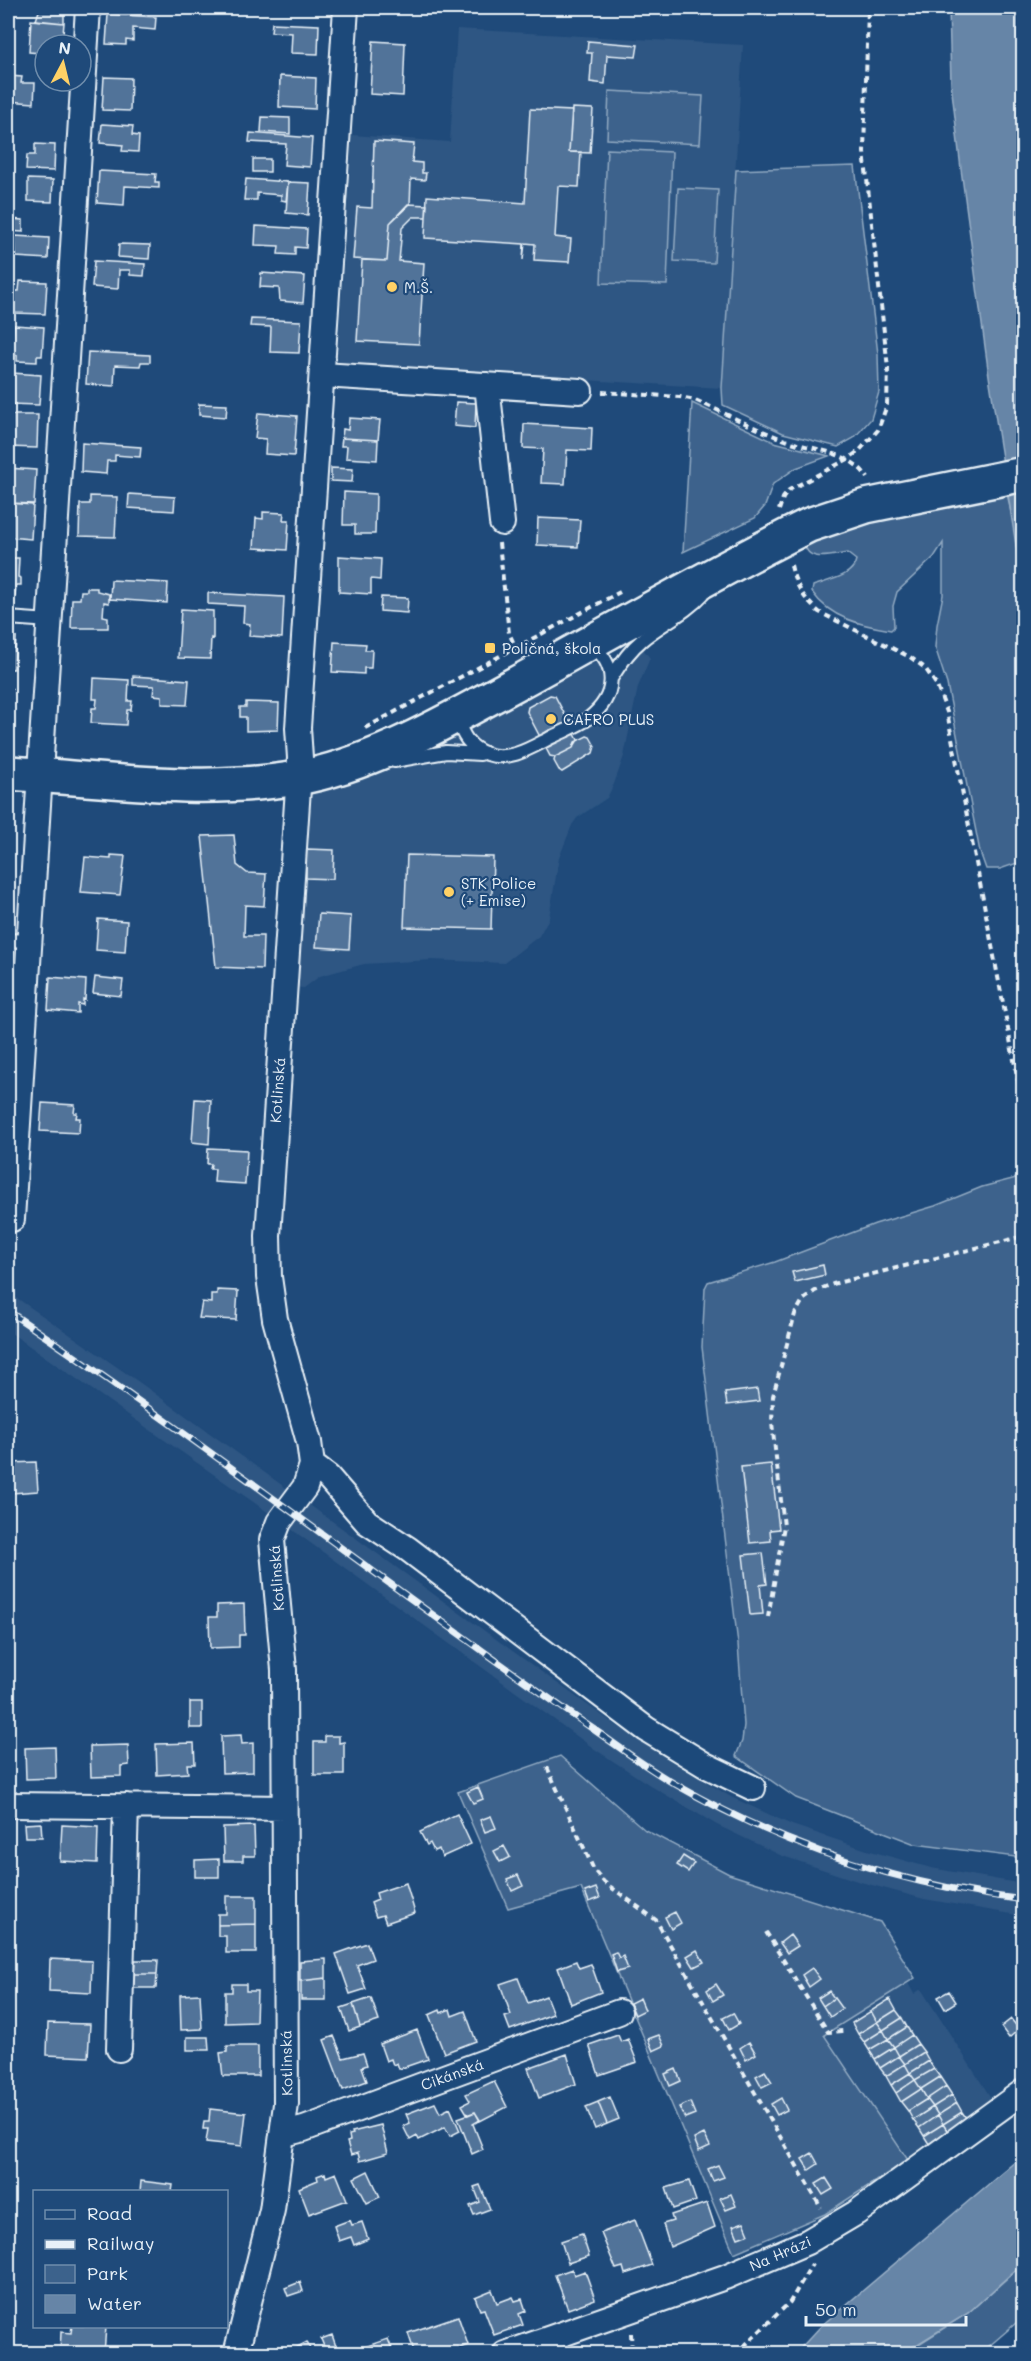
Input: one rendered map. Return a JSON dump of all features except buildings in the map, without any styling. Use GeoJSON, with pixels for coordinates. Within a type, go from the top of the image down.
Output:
{"type":"FeatureCollection","features":[{"type":"Feature","properties":{"kind":"main road"},"geometry":{"type":"LineString","coordinates":[[8,772],[208,784],[298,777],[351,763],[455,717],[590,644],[724,570],[782,526],[809,525],[866,506],[1023,474]]}},
{"type":"Feature","properties":{"kind":"street"},"geometry":{"type":"LineString","coordinates":[[12,1219],[18,940],[40,775],[88,8]]}},
{"type":"Feature","properties":{"kind":"street"},"geometry":{"type":"LineString","coordinates":[[333,8],[346,8]]}},
{"type":"Feature","properties":{"kind":"street","name":"Kotlinská"},"geometry":{"type":"LineString","coordinates":[[236,2354],[272,2210],[284,2134],[286,2104],[284,1670],[272,1540],[279,1522],[305,1487],[312,1466],[309,1442],[275,1319],[267,1260],[298,777],[298,728],[346,8]]}},
{"type":"Feature","properties":{"kind":"street"},"geometry":{"type":"LineString","coordinates":[[322,375],[580,391]]}},
{"type":"Feature","properties":{"kind":"street"},"geometry":{"type":"LineString","coordinates":[[487,385],[502,523]]}},
{"type":"Feature","properties":{"kind":"street"},"geometry":{"type":"LineString","coordinates":[[312,1466],[328,1477],[367,1522],[417,1555],[646,1729],[705,1765],[753,1788]]}},
{"type":"Feature","properties":{"kind":"street"},"geometry":{"type":"LineString","coordinates":[[8,1805],[284,1808]]}},
{"type":"Feature","properties":{"kind":"street"},"geometry":{"type":"LineString","coordinates":[[119,2049],[126,1806]]}},
{"type":"Feature","properties":{"kind":"street","name":"Cikánská"},"geometry":{"type":"LineString","coordinates":[[284,2134],[304,2129],[619,2012]]}},
{"type":"Feature","properties":{"kind":"street","name":"Na Hrázi"},"geometry":{"type":"LineString","coordinates":[[505,2354],[725,2277],[771,2259],[833,2228],[1023,2091]]}},
{"type":"Feature","properties":{"kind":"lane"},"geometry":{"type":"LineString","coordinates":[[351,763],[389,762],[446,752],[505,756],[520,753],[588,718],[601,706],[620,663],[642,640],[684,612],[724,570]]}},
{"type":"Feature","properties":{"kind":"lane"},"geometry":{"type":"LineString","coordinates":[[8,618],[50,621]]}},
{"type":"Feature","properties":{"kind":"lane"},"geometry":{"type":"LineString","coordinates":[[590,644],[608,663],[612,677]]}},
{"type":"Feature","properties":{"kind":"lane"},"geometry":{"type":"LineString","coordinates":[[455,717],[465,741],[489,755]]}},
{"type":"Feature","properties":{"kind":"path"},"geometry":{"type":"LineString","coordinates":[[868,8],[864,152],[888,368],[887,405],[878,430],[869,441],[848,459],[789,490],[779,508],[793,575],[807,602],[819,612],[910,657],[925,668],[936,684],[947,712],[1023,1112]]}},
{"type":"Feature","properties":{"kind":"path"},"geometry":{"type":"LineString","coordinates":[[580,391],[680,397],[695,400],[784,440],[848,459],[860,467],[868,477],[870,484]]}},
{"type":"Feature","properties":{"kind":"path"},"geometry":{"type":"LineString","coordinates":[[502,523],[498,533],[509,633],[516,648]]}},
{"type":"Feature","properties":{"kind":"path"},"geometry":{"type":"LineString","coordinates":[[358,731],[621,592]]}},
{"type":"Feature","properties":{"kind":"path"},"geometry":{"type":"LineString","coordinates":[[768,1617],[784,1526],[772,1423],[773,1396],[795,1314],[803,1300],[814,1291],[833,1284],[1023,1236]]}},
{"type":"Feature","properties":{"kind":"path"},"geometry":{"type":"LineString","coordinates":[[547,1767],[594,1870],[604,1882],[656,1920],[833,2228],[790,2302],[735,2354]]}},
{"type":"Feature","properties":{"kind":"path"},"geometry":{"type":"LineString","coordinates":[[766,1932],[828,2032],[843,2031]]}},
{"type":"Feature","properties":{"kind":"path"},"geometry":{"type":"LineString","coordinates":[[8,2274],[12,2288]]}},
{"type":"Feature","properties":{"kind":"shaded area"},"geometry":{"type":"Polygon","coordinates":[[[457,29],[743,45],[722,388],[337,366],[352,135],[450,142],[457,29]]]}},
{"type":"Feature","properties":{"kind":"shaded area"},"geometry":{"type":"Polygon","coordinates":[[[643,649],[650,658],[638,687],[624,756],[614,784],[607,798],[577,818],[572,825],[559,858],[549,918],[539,936],[504,963],[431,960],[364,964],[320,976],[304,988],[293,987],[304,800],[319,785],[477,722],[592,664],[643,649]]]}},
{"type":"Feature","properties":{"kind":"shaded area"},"geometry":{"type":"Polygon","coordinates":[[[8,1292],[136,1380],[614,1724],[672,1762],[731,1797],[792,1825],[931,1868],[1023,1884],[1023,1916],[924,1899],[857,1881],[780,1855],[717,1825],[656,1789],[596,1750],[269,1513],[8,1331],[8,1292]]]}},
{"type":"Feature","properties":{"kind":"shaded area"},"geometry":{"type":"Polygon","coordinates":[[[908,1983],[914,1994],[921,1989],[991,2098],[967,2119],[908,2160],[824,2034],[908,1983]]]}},
{"type":"Feature","properties":{"kind":"green space"},"geometry":{"type":"Polygon","coordinates":[[[609,91],[703,96],[700,144],[607,139],[609,91]]]}},
{"type":"Feature","properties":{"kind":"green space"},"geometry":{"type":"Polygon","coordinates":[[[607,149],[672,152],[667,285],[601,283],[607,149]]]}},
{"type":"Feature","properties":{"kind":"green space"},"geometry":{"type":"Polygon","coordinates":[[[855,166],[878,354],[879,392],[871,419],[854,438],[838,447],[783,433],[723,405],[722,388],[736,170],[855,166]]]}},
{"type":"Feature","properties":{"kind":"green space"},"geometry":{"type":"Polygon","coordinates":[[[678,188],[718,190],[714,263],[674,261],[678,188]]]}},
{"type":"Feature","properties":{"kind":"green space"},"geometry":{"type":"Polygon","coordinates":[[[692,403],[774,442],[829,456],[796,468],[773,484],[765,506],[755,518],[683,552],[692,403]]]}},
{"type":"Feature","properties":{"kind":"green space"},"geometry":{"type":"Polygon","coordinates":[[[1007,493],[1024,575],[1023,861],[1000,869],[986,869],[980,852],[947,684],[935,647],[943,595],[943,543],[934,557],[897,592],[893,606],[894,627],[891,630],[869,626],[837,615],[820,601],[812,592],[813,586],[845,574],[854,566],[856,560],[847,553],[815,556],[806,549],[805,542],[839,528],[1007,493]]]}},
{"type":"Feature","properties":{"kind":"green space"},"geometry":{"type":"Polygon","coordinates":[[[1023,1178],[1023,1858],[915,1844],[796,1798],[736,1756],[742,1741],[744,1725],[738,1644],[702,1347],[705,1288],[708,1282],[775,1262],[875,1224],[935,1206],[982,1187],[1023,1178]]]}},
{"type":"Feature","properties":{"kind":"green space"},"geometry":{"type":"Polygon","coordinates":[[[560,1756],[645,1830],[729,1874],[880,1922],[915,1978],[824,2035],[908,2160],[825,2214],[734,2253],[581,1888],[508,1908],[458,1792],[560,1756]]]}},
{"type":"Feature","properties":{"kind":"green space"},"geometry":{"type":"Polygon","coordinates":[[[1023,2264],[1023,2317],[981,2353],[903,2354],[968,2313],[1023,2264]]]}},
{"type":"Feature","properties":{"kind":"water"},"geometry":{"type":"Polygon","coordinates":[[[949,8],[1023,8],[1023,589],[989,376],[961,169],[951,83],[949,8]]]}},
{"type":"Feature","properties":{"kind":"water"},"geometry":{"type":"Polygon","coordinates":[[[1023,2155],[1023,2263],[968,2313],[903,2353],[796,2353],[821,2326],[1023,2155]]]}},
{"type":"Feature","properties":{"kind":"waterway"},"geometry":{"type":"LineString","coordinates":[[8,19],[13,8]]}},
{"type":"Feature","properties":{"kind":"railway"},"geometry":{"type":"LineString","coordinates":[[8,1311],[161,1417],[549,1698],[675,1784],[758,1826],[844,1860],[932,1884],[1024,1900]]}},
{"type":"Feature","properties":{"kind":"place","name":"M.Š."},"geometry":{"type":"Point","coordinates":[392,287]}},
{"type":"Feature","properties":{"kind":"place","name":"Poličná, škola"},"geometry":{"type":"Point","coordinates":[490,648]}},
{"type":"Feature","properties":{"kind":"place","name":"CAFRO PLUS"},"geometry":{"type":"Point","coordinates":[551,719]}},
{"type":"Feature","properties":{"kind":"place","name":"STK Police (+ Emise)"},"geometry":{"type":"Point","coordinates":[449,892]}}]}
